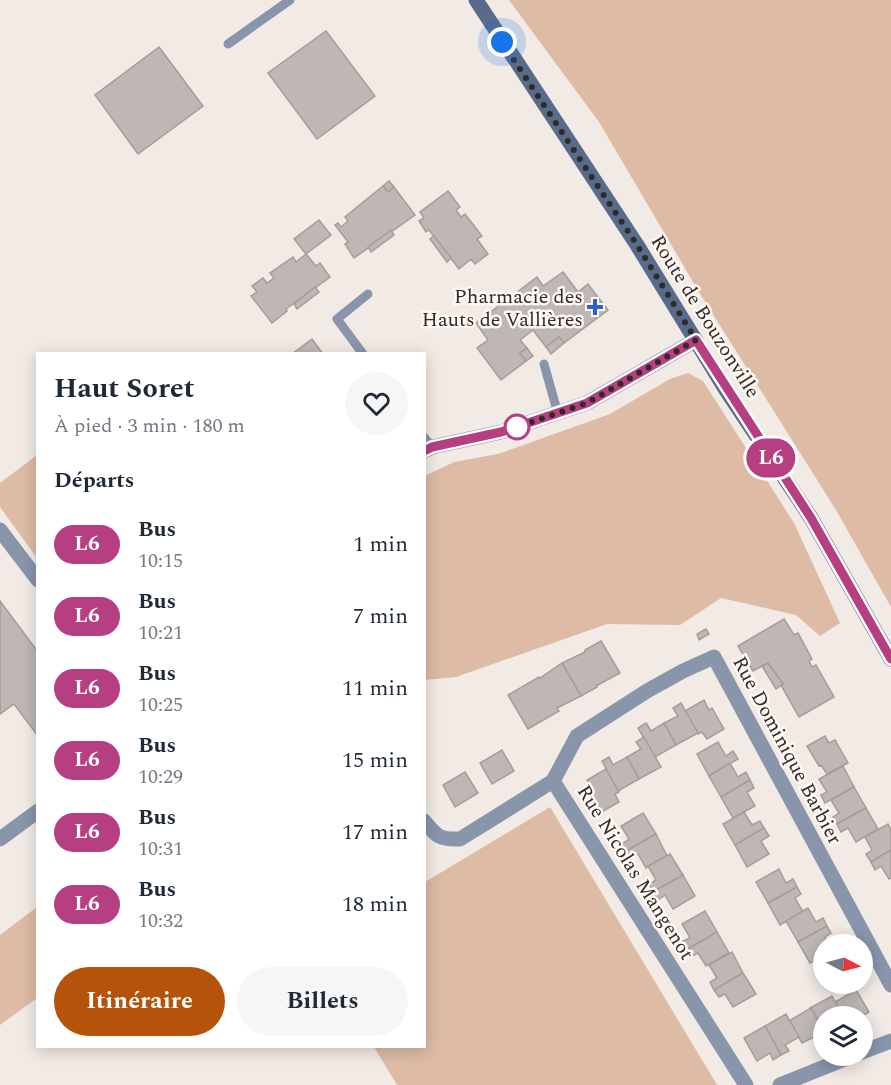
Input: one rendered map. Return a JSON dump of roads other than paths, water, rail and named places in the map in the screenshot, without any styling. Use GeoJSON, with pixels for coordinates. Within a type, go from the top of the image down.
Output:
{"type":"FeatureCollection","features":[{"type":"Feature","properties":{"kind":"main road","name":"Route de Bouzonville"},"geometry":{"type":"LineString","coordinates":[[476,0],[637,245],[811,518],[891,659]]}},
{"type":"Feature","properties":{"kind":"street"},"geometry":{"type":"LineString","coordinates":[[427,445],[501,432],[587,403],[696,340]]}},
{"type":"Feature","properties":{"kind":"street"},"geometry":{"type":"LineString","coordinates":[[0,530],[36,577]]}},
{"type":"Feature","properties":{"kind":"street","name":"Rue Dominique Barbier"},"geometry":{"type":"LineString","coordinates":[[553,781],[577,736],[656,686],[714,657],[891,985]]}},
{"type":"Feature","properties":{"kind":"street","name":"Rue Nicolas Mangenot"},"geometry":{"type":"LineString","coordinates":[[426,824],[434,835],[447,840],[459,840],[553,781],[746,1085]]}},
{"type":"Feature","properties":{"kind":"street"},"geometry":{"type":"LineString","coordinates":[[0,839],[36,812]]}},
{"type":"Feature","properties":{"kind":"street"},"geometry":{"type":"LineString","coordinates":[[873,1048],[891,1041]]}},
{"type":"Feature","properties":{"kind":"street"},"geometry":{"type":"LineString","coordinates":[[780,1085],[827,1066]]}},
{"type":"Feature","properties":{"kind":"lane"},"geometry":{"type":"LineString","coordinates":[[228,44],[290,0]]}},
{"type":"Feature","properties":{"kind":"lane"},"geometry":{"type":"LineString","coordinates":[[361,352],[336,319],[368,294]]}},
{"type":"Feature","properties":{"kind":"lane"},"geometry":{"type":"LineString","coordinates":[[544,364],[558,414]]}},
{"type":"Feature","properties":{"kind":"place","name":"Pharmacie des Hauts de Vallières"},"geometry":{"type":"Point","coordinates":[595,307]}}]}
